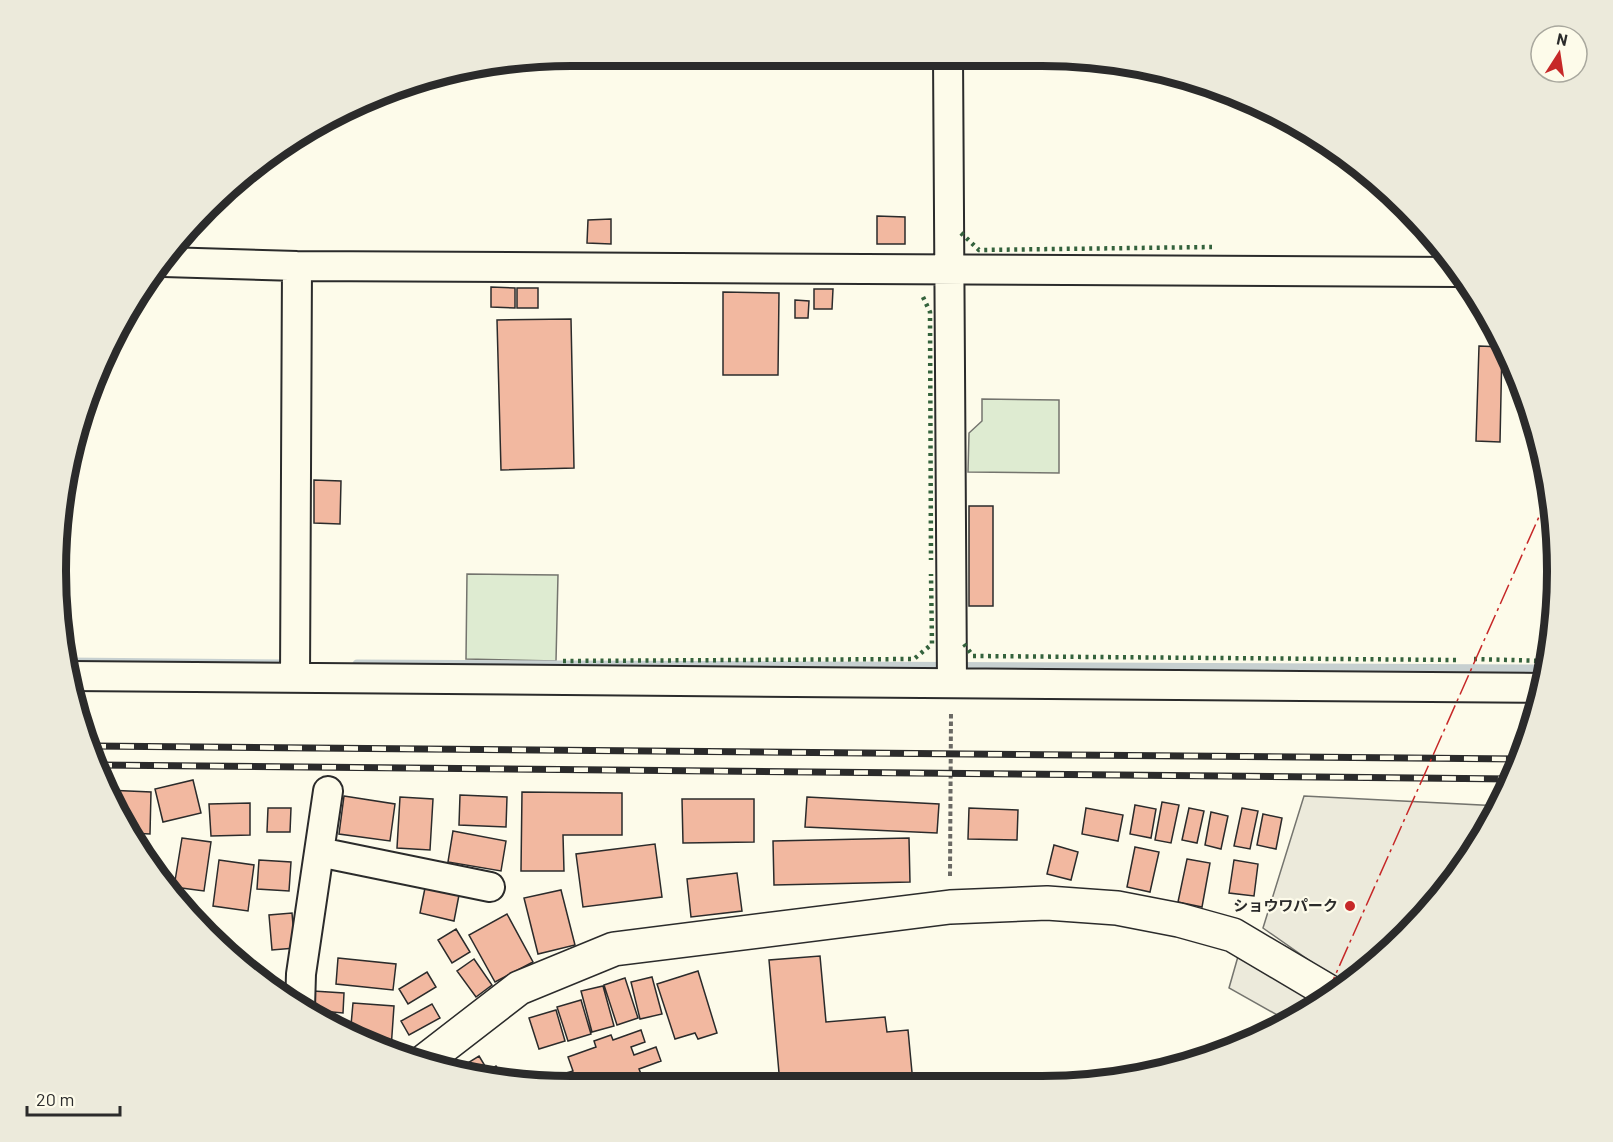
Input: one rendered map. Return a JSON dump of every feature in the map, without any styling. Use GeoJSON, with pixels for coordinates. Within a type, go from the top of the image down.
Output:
{"type":"FeatureCollection","features":[{"type":"Feature","properties":{"kind":"street"},"geometry":{"type":"LineString","coordinates":[[948,66],[952,672]]}},
{"type":"Feature","properties":{"kind":"street"},"geometry":{"type":"LineString","coordinates":[[171,262],[297,266],[951,267],[1449,272]]}},
{"type":"Feature","properties":{"kind":"street"},"geometry":{"type":"LineString","coordinates":[[295,668],[297,266]]}},
{"type":"Feature","properties":{"kind":"street"},"geometry":{"type":"LineString","coordinates":[[77,676],[295,668],[952,672],[1533,688]]}},
{"type":"Feature","properties":{"kind":"street"},"geometry":{"type":"LineString","coordinates":[[300,997],[301,974],[328,791]]}},
{"type":"Feature","properties":{"kind":"street"},"geometry":{"type":"LineString","coordinates":[[319,852],[490,887]]}},
{"type":"Feature","properties":{"kind":"street"},"geometry":{"type":"LineString","coordinates":[[431,1056],[519,988],[614,949],[950,907],[1047,903],[1116,908],[1179,920],[1233,935],[1325,989]]}},
{"type":"Feature","properties":{"kind":"path"},"geometry":{"type":"LineString","coordinates":[[950,907],[952,672]]}},
{"type":"Feature","properties":{"kind":"green space"},"geometry":{"type":"Polygon","coordinates":[[[982,399],[1059,400],[1059,473],[968,472],[969,433],[982,421],[982,399]]]}},
{"type":"Feature","properties":{"kind":"green space"},"geometry":{"type":"Polygon","coordinates":[[[467,574],[558,575],[556,661],[466,659],[467,574]]]}},
{"type":"Feature","properties":{"kind":"shaded area","name":"ショウワパーク"},"geometry":{"type":"Polygon","coordinates":[[[1304,796],[1489,805],[1462,852],[1422,904],[1375,951],[1338,980],[1263,928],[1304,796]]]}},
{"type":"Feature","properties":{"kind":"shaded area"},"geometry":{"type":"Polygon","coordinates":[[[1239,953],[1313,997],[1279,1016],[1229,988],[1239,953]]]}},
{"type":"Feature","properties":{"kind":"building"},"geometry":{"type":"Polygon","coordinates":[[[877,216],[905,217],[905,244],[877,244],[877,216]]]}},
{"type":"Feature","properties":{"kind":"building"},"geometry":{"type":"Polygon","coordinates":[[[611,219],[611,244],[587,243],[588,220],[611,219]]]}},
{"type":"Feature","properties":{"kind":"building"},"geometry":{"type":"Polygon","coordinates":[[[491,287],[515,288],[515,308],[491,307],[491,287]]]}},
{"type":"Feature","properties":{"kind":"building"},"geometry":{"type":"Polygon","coordinates":[[[517,288],[538,288],[538,308],[517,308],[517,288]]]}},
{"type":"Feature","properties":{"kind":"building"},"geometry":{"type":"Polygon","coordinates":[[[814,289],[833,289],[832,309],[814,309],[814,289]]]}},
{"type":"Feature","properties":{"kind":"building"},"geometry":{"type":"Polygon","coordinates":[[[723,292],[779,293],[778,375],[723,375],[723,292]]]}},
{"type":"Feature","properties":{"kind":"building"},"geometry":{"type":"Polygon","coordinates":[[[795,300],[809,301],[808,318],[795,318],[795,300]]]}},
{"type":"Feature","properties":{"kind":"building"},"geometry":{"type":"Polygon","coordinates":[[[571,319],[574,468],[501,470],[497,320],[571,319]]]}},
{"type":"Feature","properties":{"kind":"building"},"geometry":{"type":"Polygon","coordinates":[[[1479,346],[1494,347],[1502,362],[1500,442],[1476,441],[1479,346]]]}},
{"type":"Feature","properties":{"kind":"building"},"geometry":{"type":"Polygon","coordinates":[[[314,480],[341,481],[340,524],[314,523],[314,480]]]}},
{"type":"Feature","properties":{"kind":"building"},"geometry":{"type":"Polygon","coordinates":[[[969,506],[993,506],[993,606],[969,606],[969,506]]]}},
{"type":"Feature","properties":{"kind":"building"},"geometry":{"type":"Polygon","coordinates":[[[193,780],[201,813],[163,822],[155,789],[193,780]]]}},
{"type":"Feature","properties":{"kind":"building"},"geometry":{"type":"Polygon","coordinates":[[[116,790],[151,792],[150,834],[140,833],[116,790]]]}},
{"type":"Feature","properties":{"kind":"building"},"geometry":{"type":"Polygon","coordinates":[[[522,792],[622,793],[622,835],[563,835],[564,871],[521,871],[522,792]]]}},
{"type":"Feature","properties":{"kind":"building"},"geometry":{"type":"Polygon","coordinates":[[[460,795],[507,797],[506,827],[459,825],[460,795]]]}},
{"type":"Feature","properties":{"kind":"building"},"geometry":{"type":"Polygon","coordinates":[[[344,796],[395,804],[390,841],[339,834],[344,796]]]}},
{"type":"Feature","properties":{"kind":"building"},"geometry":{"type":"Polygon","coordinates":[[[400,797],[433,799],[430,850],[397,848],[400,797]]]}},
{"type":"Feature","properties":{"kind":"building"},"geometry":{"type":"Polygon","coordinates":[[[807,797],[939,804],[937,833],[805,827],[807,797]]]}},
{"type":"Feature","properties":{"kind":"building"},"geometry":{"type":"Polygon","coordinates":[[[682,799],[754,799],[754,842],[683,843],[682,799]]]}},
{"type":"Feature","properties":{"kind":"building"},"geometry":{"type":"Polygon","coordinates":[[[1162,802],[1179,805],[1171,843],[1155,840],[1162,802]]]}},
{"type":"Feature","properties":{"kind":"building"},"geometry":{"type":"Polygon","coordinates":[[[250,803],[250,835],[211,836],[209,804],[250,803]]]}},
{"type":"Feature","properties":{"kind":"building"},"geometry":{"type":"Polygon","coordinates":[[[1135,805],[1156,809],[1151,838],[1130,834],[1135,805]]]}},
{"type":"Feature","properties":{"kind":"building"},"geometry":{"type":"Polygon","coordinates":[[[268,808],[291,808],[290,832],[267,832],[268,808]]]}},
{"type":"Feature","properties":{"kind":"building"},"geometry":{"type":"Polygon","coordinates":[[[969,808],[1018,810],[1017,840],[968,839],[969,808]]]}},
{"type":"Feature","properties":{"kind":"building"},"geometry":{"type":"Polygon","coordinates":[[[1086,808],[1123,815],[1118,841],[1082,834],[1086,808]]]}},
{"type":"Feature","properties":{"kind":"building"},"geometry":{"type":"Polygon","coordinates":[[[1189,808],[1204,811],[1197,843],[1182,840],[1189,808]]]}},
{"type":"Feature","properties":{"kind":"building"},"geometry":{"type":"Polygon","coordinates":[[[1242,808],[1258,811],[1250,849],[1234,846],[1242,808]]]}},
{"type":"Feature","properties":{"kind":"building"},"geometry":{"type":"Polygon","coordinates":[[[1211,812],[1228,816],[1221,849],[1205,845],[1211,812]]]}},
{"type":"Feature","properties":{"kind":"building"},"geometry":{"type":"Polygon","coordinates":[[[1263,814],[1282,818],[1276,849],[1257,845],[1263,814]]]}},
{"type":"Feature","properties":{"kind":"building"},"geometry":{"type":"Polygon","coordinates":[[[453,831],[506,841],[501,871],[448,862],[453,831]]]}},
{"type":"Feature","properties":{"kind":"building"},"geometry":{"type":"Polygon","coordinates":[[[182,838],[211,842],[204,891],[178,887],[175,884],[182,838]]]}},
{"type":"Feature","properties":{"kind":"building"},"geometry":{"type":"Polygon","coordinates":[[[909,838],[910,882],[774,885],[773,841],[909,838]]]}},
{"type":"Feature","properties":{"kind":"building"},"geometry":{"type":"Polygon","coordinates":[[[655,844],[662,897],[583,907],[576,854],[655,844]]]}},
{"type":"Feature","properties":{"kind":"building"},"geometry":{"type":"Polygon","coordinates":[[[1054,845],[1078,852],[1071,880],[1047,874],[1054,845]]]}},
{"type":"Feature","properties":{"kind":"building"},"geometry":{"type":"Polygon","coordinates":[[[1135,847],[1159,852],[1150,892],[1127,887],[1135,847]]]}},
{"type":"Feature","properties":{"kind":"building"},"geometry":{"type":"Polygon","coordinates":[[[1187,859],[1210,863],[1202,907],[1178,902],[1187,859]]]}},
{"type":"Feature","properties":{"kind":"building"},"geometry":{"type":"Polygon","coordinates":[[[219,860],[254,865],[248,911],[213,906],[219,860]]]}},
{"type":"Feature","properties":{"kind":"building"},"geometry":{"type":"Polygon","coordinates":[[[259,860],[291,862],[289,891],[257,889],[259,860]]]}},
{"type":"Feature","properties":{"kind":"building"},"geometry":{"type":"Polygon","coordinates":[[[1234,860],[1258,864],[1254,896],[1229,893],[1234,860]]]}},
{"type":"Feature","properties":{"kind":"building"},"geometry":{"type":"Polygon","coordinates":[[[737,873],[742,911],[691,917],[687,879],[737,873]]]}},
{"type":"Feature","properties":{"kind":"building"},"geometry":{"type":"Polygon","coordinates":[[[425,888],[459,895],[454,921],[420,913],[425,888]]]}},
{"type":"Feature","properties":{"kind":"building"},"geometry":{"type":"Polygon","coordinates":[[[561,890],[575,945],[538,954],[524,898],[561,890]]]}},
{"type":"Feature","properties":{"kind":"building"},"geometry":{"type":"Polygon","coordinates":[[[292,913],[295,948],[272,950],[269,915],[292,913]]]}},
{"type":"Feature","properties":{"kind":"building"},"geometry":{"type":"Polygon","coordinates":[[[507,914],[533,962],[495,982],[469,935],[507,914]]]}},
{"type":"Feature","properties":{"kind":"building"},"geometry":{"type":"Polygon","coordinates":[[[456,929],[470,952],[452,963],[438,940],[456,929]]]}},
{"type":"Feature","properties":{"kind":"building"},"geometry":{"type":"Polygon","coordinates":[[[820,956],[826,1022],[885,1017],[887,1032],[908,1030],[912,1076],[779,1076],[769,960],[820,956]]]}},
{"type":"Feature","properties":{"kind":"building"},"geometry":{"type":"Polygon","coordinates":[[[338,958],[396,964],[393,990],[336,984],[338,958]]]}},
{"type":"Feature","properties":{"kind":"building"},"geometry":{"type":"Polygon","coordinates":[[[474,959],[492,985],[476,997],[457,971],[474,959]]]}},
{"type":"Feature","properties":{"kind":"building"},"geometry":{"type":"Polygon","coordinates":[[[698,971],[717,1033],[698,1039],[695,1033],[675,1039],[657,984],[698,971]]]}},
{"type":"Feature","properties":{"kind":"building"},"geometry":{"type":"Polygon","coordinates":[[[427,972],[436,987],[408,1004],[399,989],[427,972]]]}},
{"type":"Feature","properties":{"kind":"building"},"geometry":{"type":"Polygon","coordinates":[[[652,977],[662,1014],[640,1019],[631,982],[652,977]]]}},
{"type":"Feature","properties":{"kind":"building"},"geometry":{"type":"Polygon","coordinates":[[[625,978],[638,1018],[617,1025],[604,985],[625,978]]]}},
{"type":"Feature","properties":{"kind":"building"},"geometry":{"type":"Polygon","coordinates":[[[603,986],[614,1026],[592,1032],[581,991],[603,986]]]}},
{"type":"Feature","properties":{"kind":"building"},"geometry":{"type":"Polygon","coordinates":[[[313,991],[344,993],[343,1013],[324,1011],[312,1004],[313,991]]]}},
{"type":"Feature","properties":{"kind":"building"},"geometry":{"type":"Polygon","coordinates":[[[581,1000],[591,1034],[568,1041],[557,1007],[581,1000]]]}},
{"type":"Feature","properties":{"kind":"building"},"geometry":{"type":"Polygon","coordinates":[[[353,1003],[394,1006],[391,1043],[351,1025],[353,1003]]]}},
{"type":"Feature","properties":{"kind":"building"},"geometry":{"type":"Polygon","coordinates":[[[432,1004],[440,1018],[409,1035],[401,1021],[432,1004]]]}},
{"type":"Feature","properties":{"kind":"building"},"geometry":{"type":"Polygon","coordinates":[[[556,1010],[565,1041],[539,1049],[529,1018],[556,1010]]]}},
{"type":"Feature","properties":{"kind":"building"},"geometry":{"type":"Polygon","coordinates":[[[641,1030],[645,1042],[631,1047],[634,1055],[656,1047],[661,1061],[639,1069],[642,1076],[567,1076],[566,1073],[573,1071],[568,1057],[596,1047],[594,1041],[611,1035],[613,1040],[641,1030]]]}},
{"type":"Feature","properties":{"kind":"building"},"geometry":{"type":"Polygon","coordinates":[[[479,1056],[487,1069],[472,1066],[465,1065],[479,1056]]]}},
{"type":"Feature","properties":{"kind":"waterway"},"geometry":{"type":"LineString","coordinates":[[75,662],[293,664]]}},
{"type":"Feature","properties":{"kind":"waterway"},"geometry":{"type":"LineString","coordinates":[[357,664],[1537,669]]}},
{"type":"Feature","properties":{"kind":"railway"},"geometry":{"type":"LineString","coordinates":[[98,746],[1511,759]]}},
{"type":"Feature","properties":{"kind":"railway"},"geometry":{"type":"LineString","coordinates":[[104,765],[1502,779]]}},
{"type":"Feature","properties":{"kind":"hedge"},"geometry":{"type":"LineString","coordinates":[[961,233],[979,250],[1212,247]]}},
{"type":"Feature","properties":{"kind":"hedge"},"geometry":{"type":"LineString","coordinates":[[923,297],[930,312],[931,560]]}},
{"type":"Feature","properties":{"kind":"hedge"},"geometry":{"type":"LineString","coordinates":[[563,661],[914,659],[932,644],[931,574]]}},
{"type":"Feature","properties":{"kind":"hedge"},"geometry":{"type":"LineString","coordinates":[[964,644],[973,656],[1460,660]]}},
{"type":"Feature","properties":{"kind":"hedge"},"geometry":{"type":"LineString","coordinates":[[1474,659],[1539,661]]}},
{"type":"Feature","properties":{"kind":"power"},"geometry":{"type":"LineString","coordinates":[[1331,985],[1543,507]]}},
{"type":"Feature","properties":{"kind":"place","name":"ショウワパーク"},"geometry":{"type":"Point","coordinates":[1350,906]}}]}
